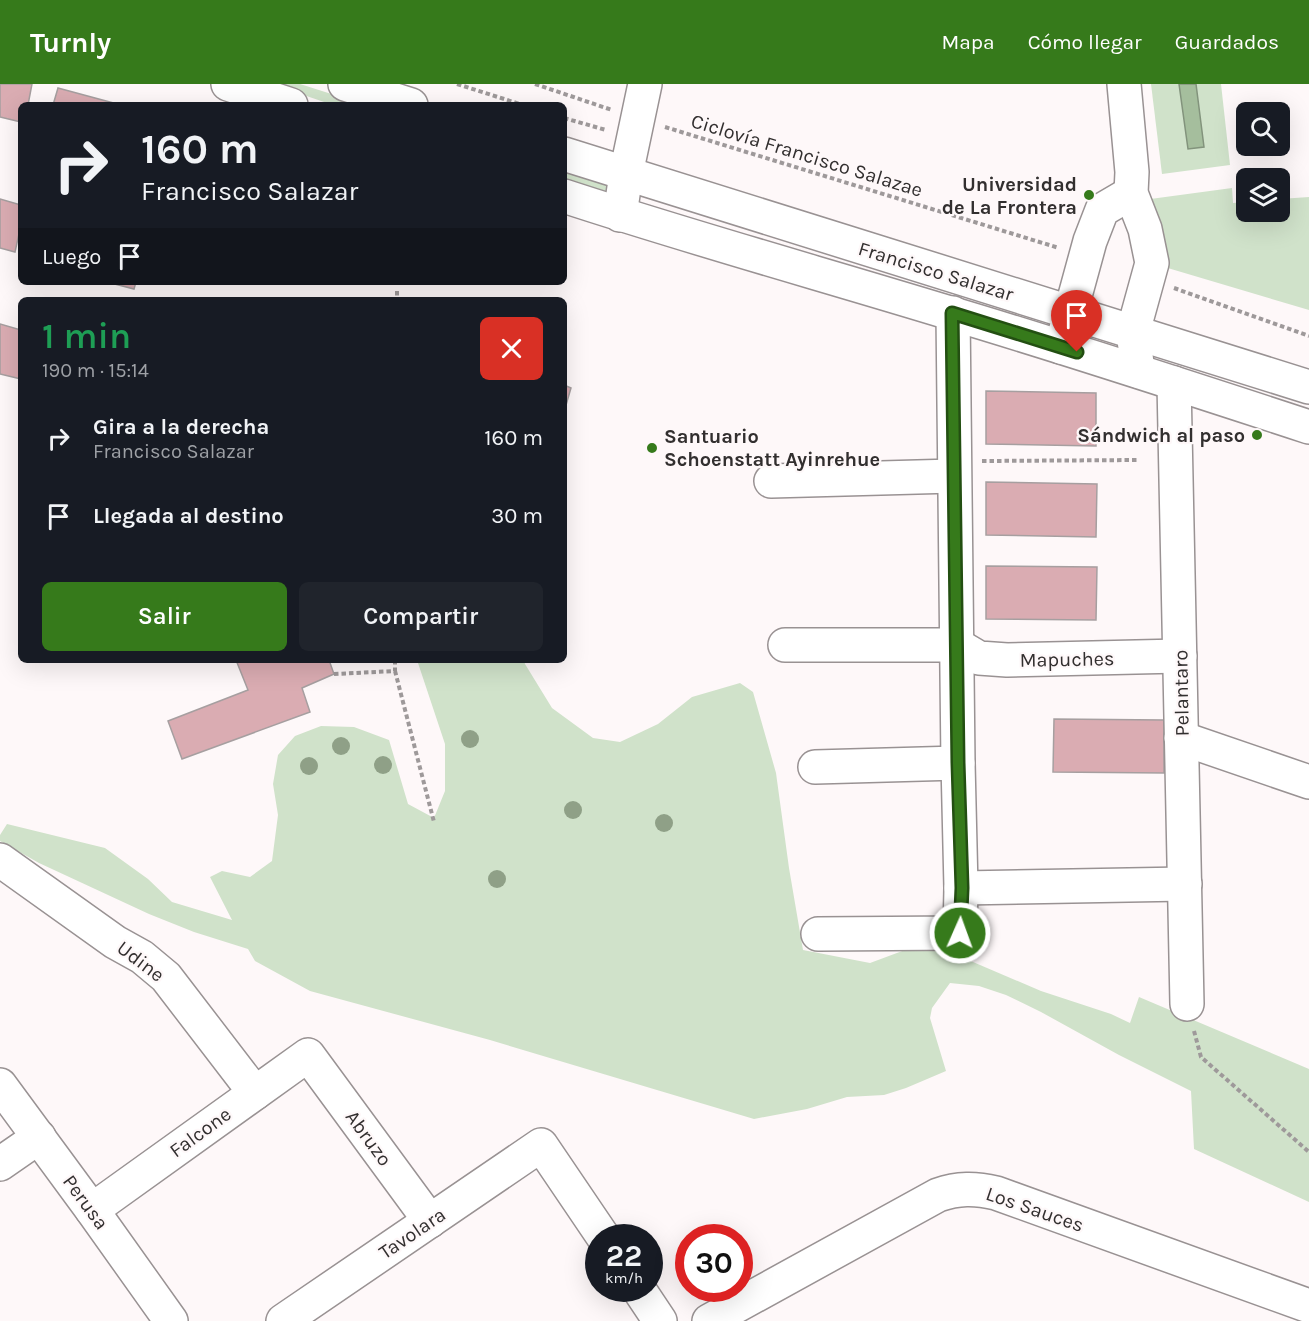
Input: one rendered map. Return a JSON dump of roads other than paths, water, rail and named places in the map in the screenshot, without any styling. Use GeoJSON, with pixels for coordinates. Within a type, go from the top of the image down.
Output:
{"type":"FeatureCollection","features":[{"type":"Feature","properties":{"kind":"street"},"geometry":{"type":"LineString","coordinates":[[228,84],[282,102]]}},
{"type":"Feature","properties":{"kind":"street"},"geometry":{"type":"LineString","coordinates":[[345,84],[402,102]]}},
{"type":"Feature","properties":{"kind":"street"},"geometry":{"type":"LineString","coordinates":[[621,215],[645,84]]}},
{"type":"Feature","properties":{"kind":"street"},"geometry":{"type":"LineString","coordinates":[[1124,84],[1131,193],[1145,229],[1152,263],[1133,332],[1138,371]]}},
{"type":"Feature","properties":{"kind":"street","name":"Francisco Salazar"},"geometry":{"type":"LineString","coordinates":[[567,155],[1309,387]]}},
{"type":"Feature","properties":{"kind":"street"},"geometry":{"type":"LineString","coordinates":[[1061,347],[1086,257],[1102,210],[1131,193]]}},
{"type":"Feature","properties":{"kind":"street","name":"Francisco Salazar"},"geometry":{"type":"LineString","coordinates":[[567,197],[952,313],[1174,382],[1309,427]]}},
{"type":"Feature","properties":{"kind":"street"},"geometry":{"type":"LineString","coordinates":[[818,934],[960,933],[962,888],[957,645],[968,469],[952,313]]}},
{"type":"Feature","properties":{"kind":"street","name":"Pelantaro"},"geometry":{"type":"LineString","coordinates":[[1174,382],[1170,591],[1180,656],[1187,1004]]}},
{"type":"Feature","properties":{"kind":"street"},"geometry":{"type":"LineString","coordinates":[[771,481],[968,469]]}},
{"type":"Feature","properties":{"kind":"street"},"geometry":{"type":"LineString","coordinates":[[785,645],[957,645]]}},
{"type":"Feature","properties":{"kind":"street","name":"Mapuches"},"geometry":{"type":"LineString","coordinates":[[957,645],[979,658],[1007,660],[1180,656]]}},
{"type":"Feature","properties":{"kind":"street"},"geometry":{"type":"LineString","coordinates":[[1181,738],[1309,782]]}},
{"type":"Feature","properties":{"kind":"street"},"geometry":{"type":"LineString","coordinates":[[815,767],[958,763]]}},
{"type":"Feature","properties":{"kind":"street","name":"Udine"},"geometry":{"type":"LineString","coordinates":[[0,860],[115,942],[142,957],[166,977],[255,1093]]}},
{"type":"Feature","properties":{"kind":"street"},"geometry":{"type":"LineString","coordinates":[[962,888],[1185,884]]}},
{"type":"Feature","properties":{"kind":"street","name":"Falcone"},"geometry":{"type":"LineString","coordinates":[[92,1210],[308,1055]]}},
{"type":"Feature","properties":{"kind":"street","name":"Abruzo"},"geometry":{"type":"LineString","coordinates":[[308,1055],[429,1221]]}},
{"type":"Feature","properties":{"kind":"street","name":"Perusa"},"geometry":{"type":"LineString","coordinates":[[0,1085],[171,1321]]}},
{"type":"Feature","properties":{"kind":"street"},"geometry":{"type":"LineString","coordinates":[[0,1164],[39,1137]]}},
{"type":"Feature","properties":{"kind":"street","name":"Tavolara"},"geometry":{"type":"LineString","coordinates":[[283,1321],[541,1145],[595,1224]]}},
{"type":"Feature","properties":{"kind":"street","name":"Los Sauces"},"geometry":{"type":"LineString","coordinates":[[709,1321],[938,1195],[966,1189],[982,1189],[996,1193],[1309,1306]]}},
{"type":"Feature","properties":{"kind":"street"},"geometry":{"type":"LineString","coordinates":[[647,1302],[660,1321]]}},
{"type":"Feature","properties":{"kind":"place","name":"Universidad de La Frontera"},"geometry":{"type":"Point","coordinates":[1089,195]}},
{"type":"Feature","properties":{"kind":"place","name":"Sándwich al paso"},"geometry":{"type":"Point","coordinates":[1257,435]}},
{"type":"Feature","properties":{"kind":"place","name":"Santuario Schoenstatt Ayinrehue"},"geometry":{"type":"Point","coordinates":[652,448]}}]}
